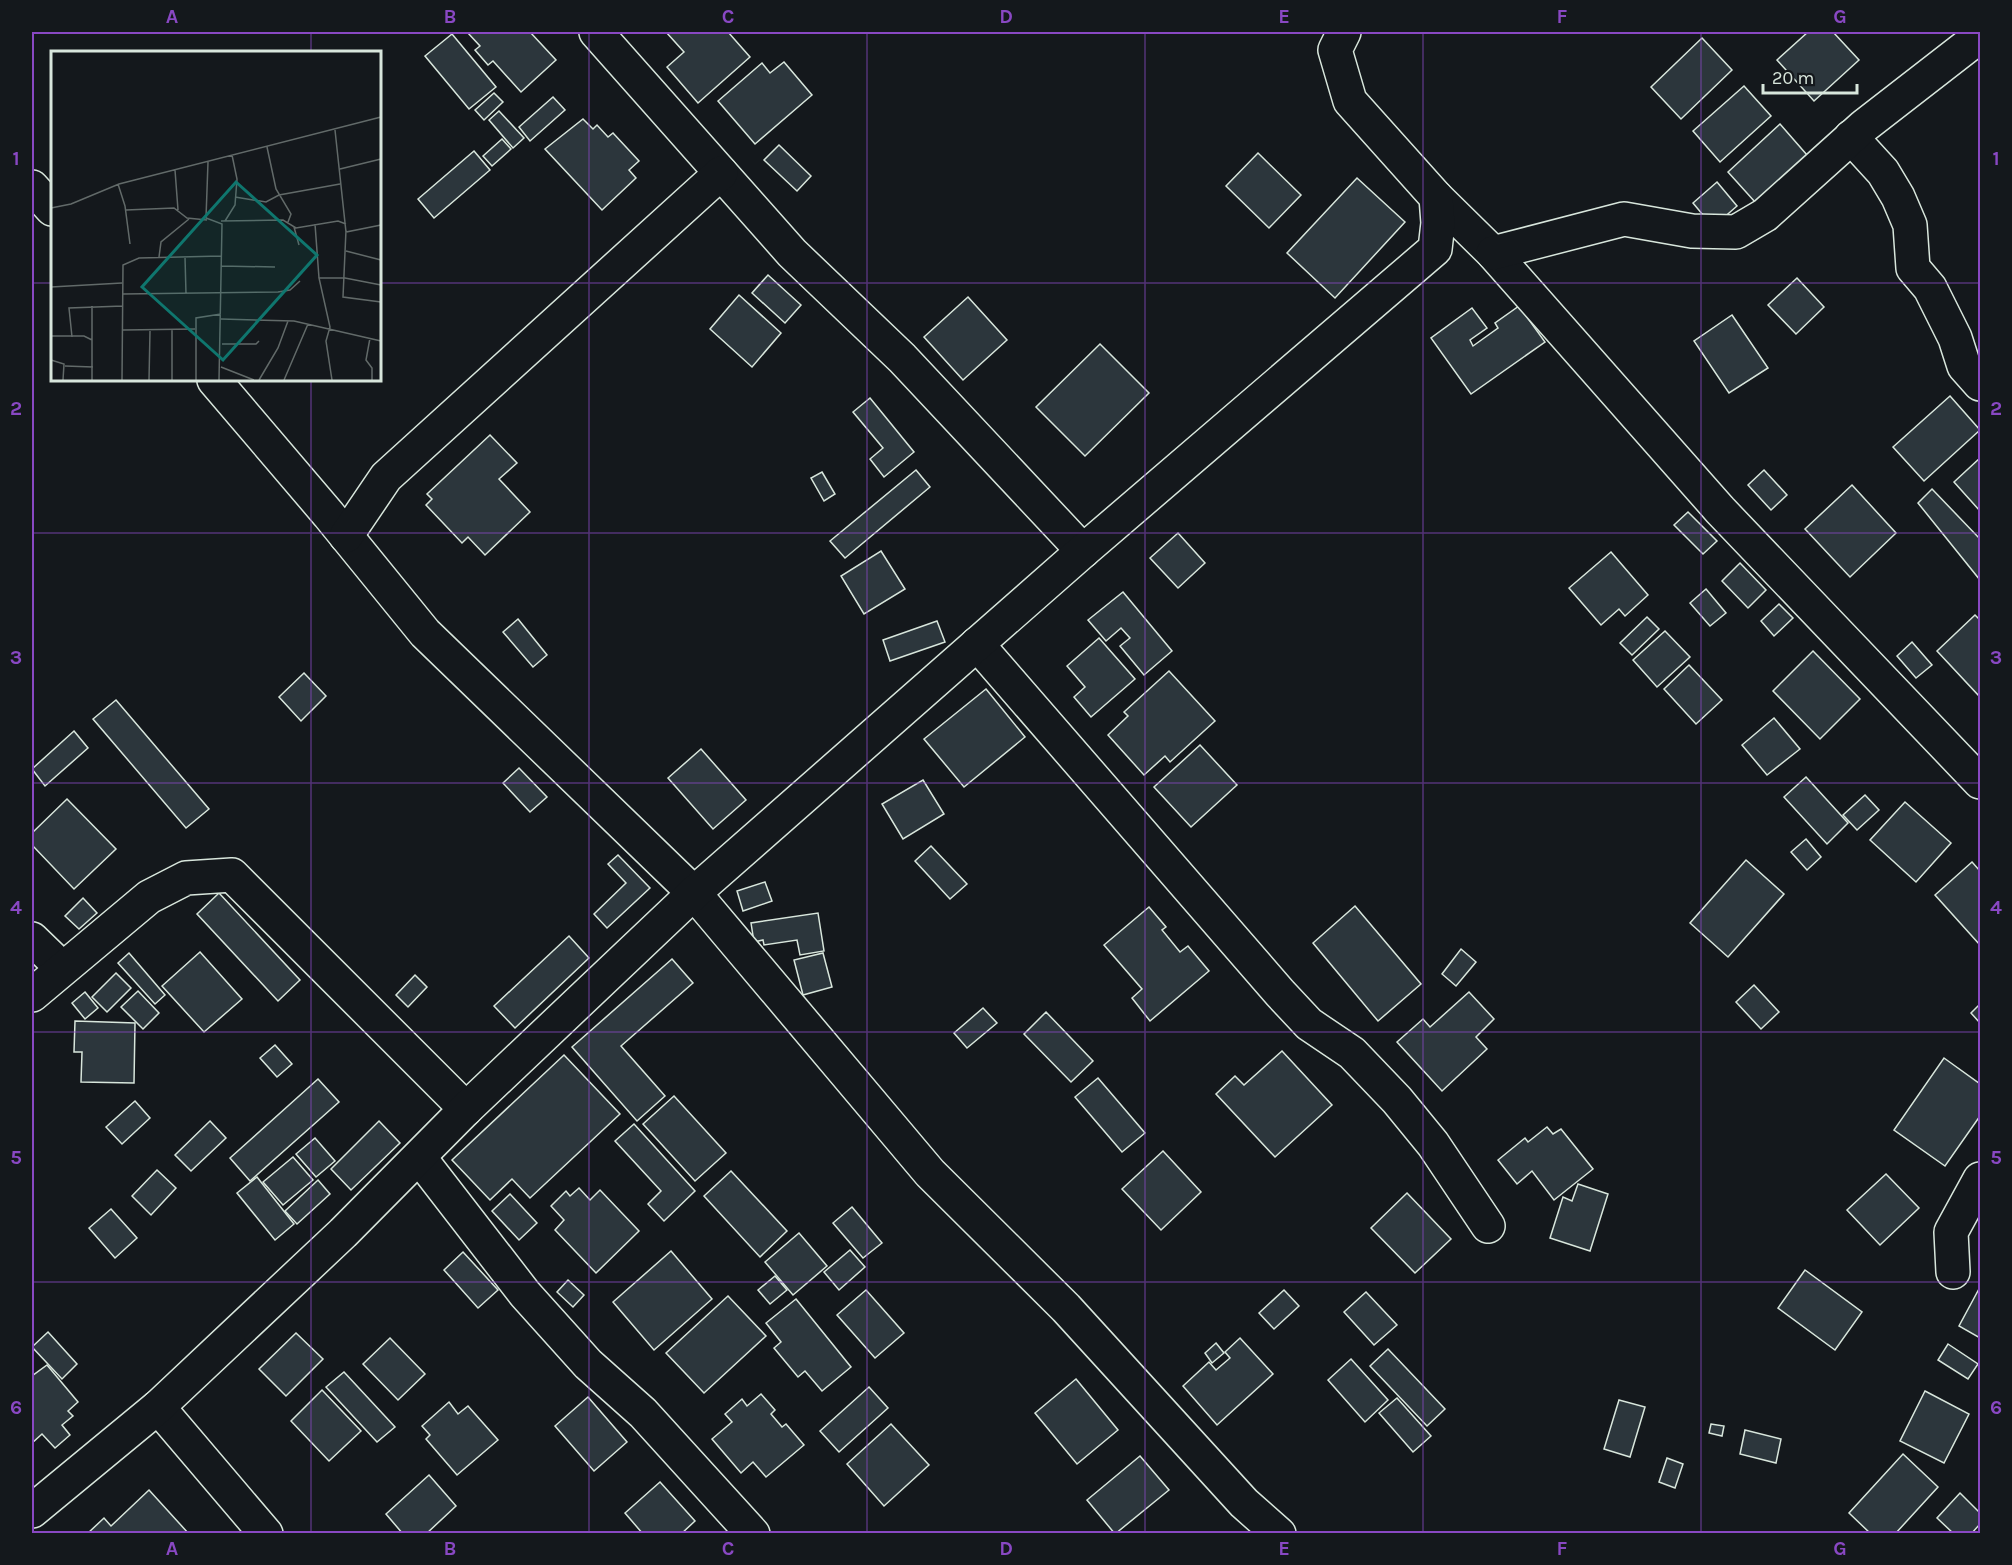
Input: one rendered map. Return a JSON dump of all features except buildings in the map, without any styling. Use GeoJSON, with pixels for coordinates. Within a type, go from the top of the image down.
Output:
{"type":"FeatureCollection","features":[{"type":"Feature","properties":{"kind":"street"},"geometry":{"type":"LineString","coordinates":[[596,32],[792,253],[903,358],[1083,551]]}},
{"type":"Feature","properties":{"kind":"street"},"geometry":{"type":"LineString","coordinates":[[1493,253],[1624,219],[1692,231],[1736,232],[1765,214],[1851,137],[1980,36]]}},
{"type":"Feature","properties":{"kind":"street"},"geometry":{"type":"LineString","coordinates":[[1332,38],[1350,101],[1436,197],[1493,253],[1720,510],[1980,782]]}},
{"type":"Feature","properties":{"kind":"street"},"geometry":{"type":"LineString","coordinates":[[1851,137],[1883,172],[1898,197],[1910,225],[1913,268],[1930,288],[1955,338],[1964,366],[1980,384]]}},
{"type":"Feature","properties":{"kind":"street"},"geometry":{"type":"LineString","coordinates":[[346,536],[386,477],[722,173]]}},
{"type":"Feature","properties":{"kind":"street"},"geometry":{"type":"LineString","coordinates":[[32,187],[51,207]]}},
{"type":"Feature","properties":{"kind":"street"},"geometry":{"type":"LineString","coordinates":[[32,1511],[158,1407],[343,1233],[466,1109],[694,892],[1083,551],[1434,249],[1438,223],[1436,197]]}},
{"type":"Feature","properties":{"kind":"street"},"geometry":{"type":"LineString","coordinates":[[215,381],[425,633],[694,892],[930,1173],[1066,1308],[1244,1503],[1279,1533]]}},
{"type":"Feature","properties":{"kind":"street"},"geometry":{"type":"LineString","coordinates":[[977,644],[1280,993],[1309,1024],[1352,1053],[1397,1100],[1433,1144],[1488,1226]]}},
{"type":"Feature","properties":{"kind":"street"},"geometry":{"type":"LineString","coordinates":[[32,995],[149,897],[186,878],[232,875],[466,1109]]}},
{"type":"Feature","properties":{"kind":"street"},"geometry":{"type":"LineString","coordinates":[[32,939],[62,968]]}},
{"type":"Feature","properties":{"kind":"street"},"geometry":{"type":"LineString","coordinates":[[419,1157],[525,1294],[588,1364],[643,1413],[753,1533]]}},
{"type":"Feature","properties":{"kind":"street"},"geometry":{"type":"LineString","coordinates":[[1953,1272],[1951,1232],[1980,1179]]}},
{"type":"Feature","properties":{"kind":"street"},"geometry":{"type":"LineString","coordinates":[[158,1407],[266,1533]]}}]}
